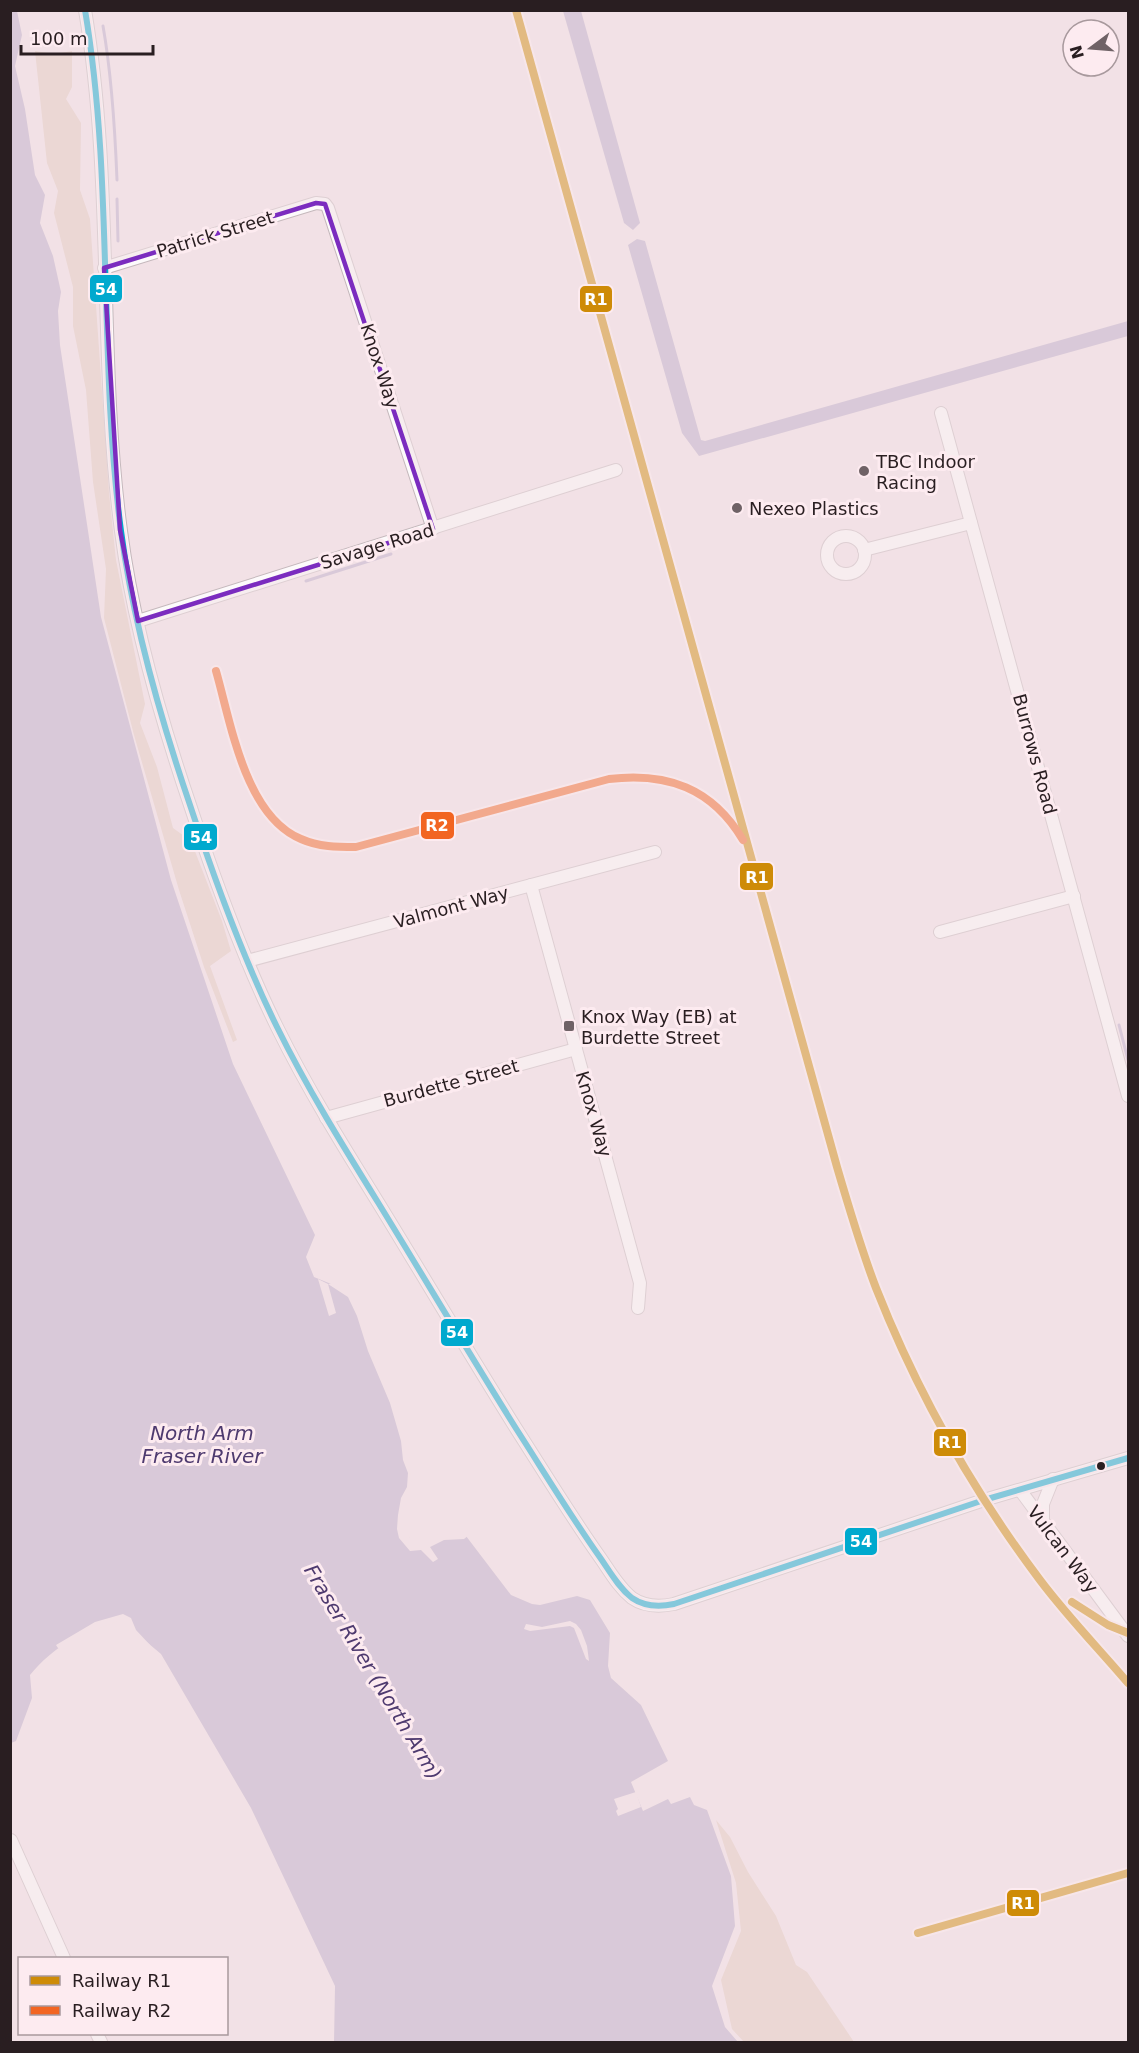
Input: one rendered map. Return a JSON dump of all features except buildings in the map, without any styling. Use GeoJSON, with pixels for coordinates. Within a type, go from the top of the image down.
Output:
{"type":"FeatureCollection","features":[{"type":"Feature","properties":{"kind":"street"},"geometry":{"type":"LineString","coordinates":[[84,10],[97,109],[109,399],[116,486],[127,572],[173,754],[214,878],[247,961],[277,1026],[326,1118],[544,1473],[618,1584],[636,1601],[648,1605],[674,1604],[1053,1479],[1128,1458]]}},
{"type":"Feature","properties":{"kind":"street","name":"Patrick Street"},"geometry":{"type":"LineString","coordinates":[[104,268],[316,203],[325,204]]}},
{"type":"Feature","properties":{"kind":"street","name":"Knox Way"},"geometry":{"type":"LineString","coordinates":[[325,204],[433,529]]}},
{"type":"Feature","properties":{"kind":"street","name":"Burrows Road"},"geometry":{"type":"LineString","coordinates":[[941,413],[1128,1096]]}},
{"type":"Feature","properties":{"kind":"street","name":"Savage Road"},"geometry":{"type":"LineString","coordinates":[[138,621],[616,471]]}},
{"type":"Feature","properties":{"kind":"street"},"geometry":{"type":"LineString","coordinates":[[864,550],[971,523]]}},
{"type":"Feature","properties":{"kind":"street","name":"Valmont Way"},"geometry":{"type":"LineString","coordinates":[[247,961],[655,852]]}},
{"type":"Feature","properties":{"kind":"street","name":"Knox Way"},"geometry":{"type":"LineString","coordinates":[[531,885],[640,1283],[638,1308]]}},
{"type":"Feature","properties":{"kind":"street"},"geometry":{"type":"LineString","coordinates":[[940,932],[1074,896]]}},
{"type":"Feature","properties":{"kind":"street","name":"Burdette Street"},"geometry":{"type":"LineString","coordinates":[[326,1118],[576,1049]]}},
{"type":"Feature","properties":{"kind":"street"},"geometry":{"type":"LineString","coordinates":[[1042,1522],[1043,1504],[1053,1479]]}},
{"type":"Feature","properties":{"kind":"street","name":"Vulcan Way"},"geometry":{"type":"LineString","coordinates":[[1020,1490],[1128,1636]]}},
{"type":"Feature","properties":{"kind":"street"},"geometry":{"type":"LineString","coordinates":[[11,1840],[63,1957]]}},
{"type":"Feature","properties":{"kind":"highlighted area"},"geometry":{"type":"Polygon","coordinates":[[[316,203],[325,204],[433,529],[138,621],[120,530],[104,268],[316,203]]]}},
{"type":"Feature","properties":{"kind":"shaded area"},"geometry":{"type":"Polygon","coordinates":[[[35,51],[55,54],[72,51],[72,87],[66,99],[81,123],[80,190],[90,219],[109,493],[116,560],[145,704],[140,723],[157,767],[173,828],[191,841],[231,951],[210,966],[237,1040],[233,1042],[204,967],[179,890],[134,735],[104,618],[106,569],[93,482],[86,390],[73,326],[73,287],[54,213],[58,191],[47,163],[35,51]]]}},
{"type":"Feature","properties":{"kind":"shaded area"},"geometry":{"type":"Polygon","coordinates":[[[716,1820],[730,1837],[748,1872],[776,1916],[796,1965],[807,1972],[854,2042],[744,2042],[732,2029],[721,1980],[741,1931],[736,1883],[716,1820]]]}},
{"type":"Feature","properties":{"kind":"water","name":"North Arm Fraser River"},"geometry":{"type":"Polygon","coordinates":[[[10,11],[17,11],[22,35],[15,66],[25,109],[35,175],[45,195],[40,223],[53,256],[61,292],[58,311],[60,345],[101,617],[171,880],[233,1064],[315,1235],[306,1257],[314,1277],[341,1288],[350,1296],[405,1441],[410,1478],[402,1524],[414,1546],[439,1535],[466,1536],[511,1595],[540,1605],[577,1596],[590,1600],[610,1633],[608,1666],[611,1678],[641,1705],[668,1761],[631,1782],[643,1811],[668,1799],[671,1804],[690,1797],[694,1805],[707,1810],[731,1876],[735,1926],[712,1986],[725,2027],[738,2042],[334,2042],[335,1986],[251,1808],[161,1654],[118,1618],[70,1640],[30,1675],[32,1698],[16,1741],[11,1743],[10,11]]]}},
{"type":"Feature","properties":{"kind":"water"},"geometry":{"type":"Polygon","coordinates":[[[563,11],[581,11],[640,223],[633,230],[624,223],[563,11]]]}},
{"type":"Feature","properties":{"kind":"water"},"geometry":{"type":"Polygon","coordinates":[[[637,239],[645,241],[701,440],[705,441],[1128,321],[1128,336],[699,456],[682,433],[628,245],[637,239]]]}},
{"type":"Feature","properties":{"kind":"pier"},"geometry":{"type":"Polygon","coordinates":[[[318,1279],[328,1284],[336,1313],[329,1316],[318,1279]]]}},
{"type":"Feature","properties":{"kind":"pier"},"geometry":{"type":"Polygon","coordinates":[[[334,1283],[346,1289],[356,1300],[367,1325],[374,1352],[394,1396],[408,1441],[412,1490],[405,1524],[410,1538],[416,1544],[450,1531],[469,1535],[464,1539],[444,1540],[430,1547],[438,1559],[433,1562],[421,1550],[410,1551],[399,1538],[398,1515],[401,1498],[407,1487],[408,1473],[403,1460],[401,1441],[390,1403],[368,1351],[357,1316],[348,1297],[328,1284],[334,1283]]]}},
{"type":"Feature","properties":{"kind":"pier"},"geometry":{"type":"Polygon","coordinates":[[[123,1614],[131,1618],[136,1630],[151,1649],[118,1621],[79,1636],[61,1648],[56,1645],[95,1622],[123,1614]]]}},
{"type":"Feature","properties":{"kind":"pier"},"geometry":{"type":"Polygon","coordinates":[[[570,1621],[581,1630],[587,1646],[589,1661],[586,1659],[574,1628],[570,1626],[530,1631],[524,1629],[526,1624],[542,1627],[570,1621]]]}},
{"type":"Feature","properties":{"kind":"pier"},"geometry":{"type":"Polygon","coordinates":[[[636,1792],[641,1807],[618,1816],[614,1799],[636,1792]]]}},
{"type":"Feature","properties":{"kind":"waterway"},"geometry":{"type":"LineString","coordinates":[[103,26],[113,103],[117,180]]}},
{"type":"Feature","properties":{"kind":"waterway"},"geometry":{"type":"LineString","coordinates":[[117,199],[118,241]]}},
{"type":"Feature","properties":{"kind":"waterway"},"geometry":{"type":"LineString","coordinates":[[306,581],[391,554]]}},
{"type":"Feature","properties":{"kind":"waterway"},"geometry":{"type":"LineString","coordinates":[[1119,1025],[1128,1060]]}},
{"type":"Feature","properties":{"kind":"rail line","name":"R1"},"geometry":{"type":"LineString","coordinates":[[516,10],[837,1167],[871,1273],[892,1327],[928,1403],[969,1476],[1040,1580],[1128,1683]]}},
{"type":"Feature","properties":{"kind":"rail line","name":"R2"},"geometry":{"type":"LineString","coordinates":[[216,671],[235,741],[253,789],[266,810],[282,827],[308,842],[328,846],[356,847],[609,779],[630,777],[650,778],[686,787],[717,808],[731,822],[743,840]]}},
{"type":"Feature","properties":{"kind":"rail line","name":"R1"},"geometry":{"type":"LineString","coordinates":[[1072,1602],[1108,1625],[1128,1633]]}},
{"type":"Feature","properties":{"kind":"rail line","name":"R1"},"geometry":{"type":"LineString","coordinates":[[918,1933],[1128,1873]]}},
{"type":"Feature","properties":{"kind":"transit line","name":"54"},"geometry":{"type":"LineString","coordinates":[[85,10],[100,140],[110,401],[121,531],[126,566],[149,670],[199,833],[252,973],[301,1072],[339,1139],[499,1402],[614,1578],[627,1594],[642,1603],[658,1606],[674,1604],[984,1500],[1128,1458]]}},
{"type":"Feature","properties":{"kind":"place","name":"TBC Indoor Racing"},"geometry":{"type":"Point","coordinates":[864,471]}},
{"type":"Feature","properties":{"kind":"place","name":"Nexeo Plastics"},"geometry":{"type":"Point","coordinates":[737,508]}},
{"type":"Feature","properties":{"kind":"place","name":"Knox Way (EB) at Burdette Street"},"geometry":{"type":"Point","coordinates":[569,1026]}},
{"type":"Feature","properties":{"kind":"water label","name":"Fraser River (North Arm)"},"geometry":{"type":"Point","coordinates":[373,1672]}}]}
